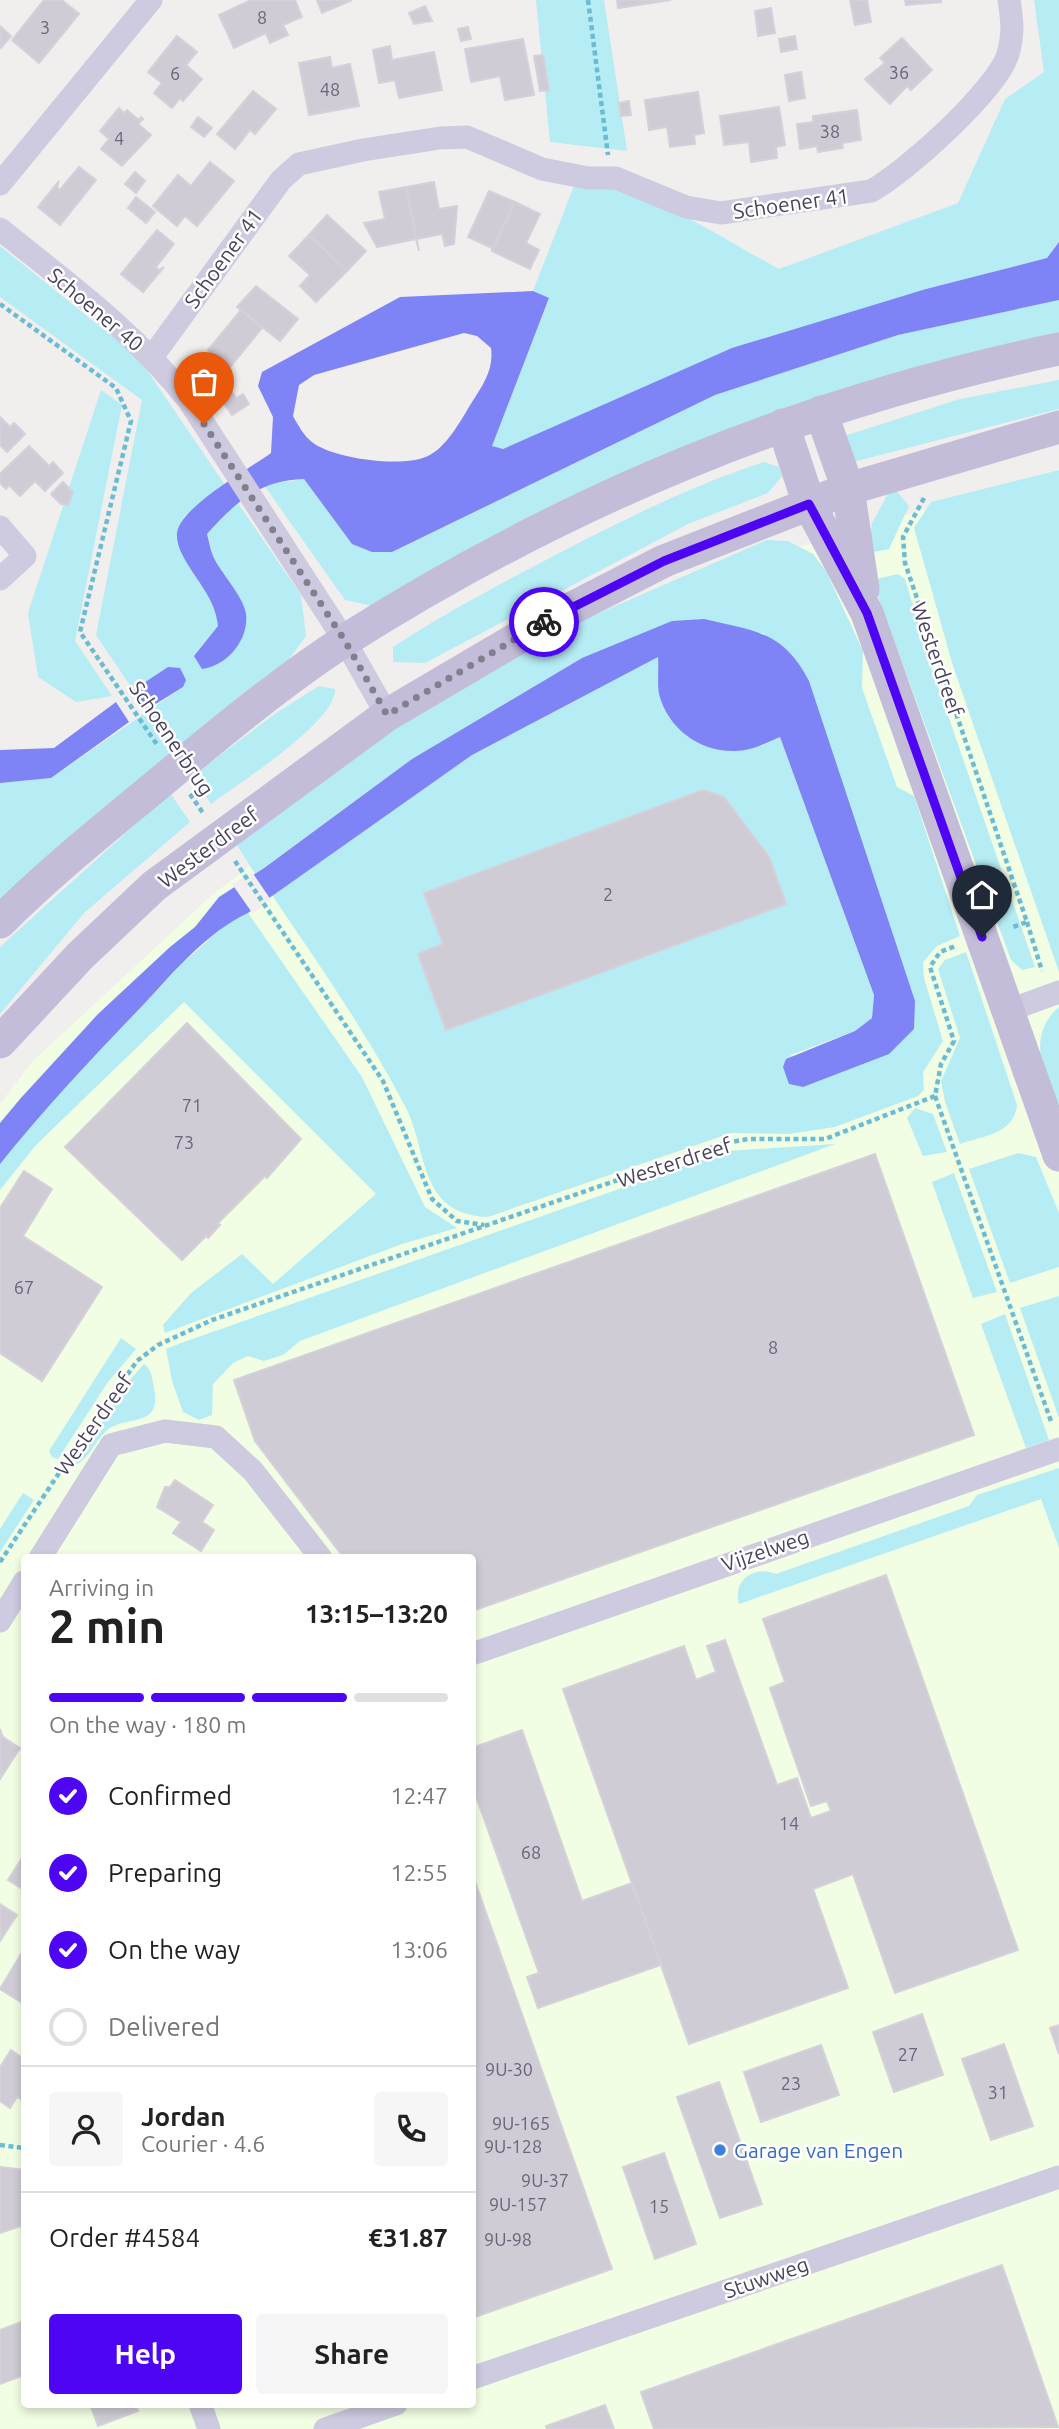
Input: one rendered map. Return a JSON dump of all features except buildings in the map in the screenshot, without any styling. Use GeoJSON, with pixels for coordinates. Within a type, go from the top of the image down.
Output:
{"type":"FeatureCollection","features":[{"type":"Feature","properties":{"kind":"main road"},"geometry":{"type":"LineString","coordinates":[[0,922],[113,821],[206,744],[345,641],[500,548],[623,487],[783,425],[981,365],[1059,349]]}},
{"type":"Feature","properties":{"kind":"main road"},"geometry":{"type":"LineString","coordinates":[[821,412],[848,489],[867,613]]}},
{"type":"Feature","properties":{"kind":"main road"},"geometry":{"type":"LineString","coordinates":[[783,425],[809,504],[867,613],[1059,1155]]}},
{"type":"Feature","properties":{"kind":"main road","name":"Westerdreef"},"geometry":{"type":"LineString","coordinates":[[0,1042],[80,956],[154,886],[387,715],[545,622],[664,561],[848,489],[1059,427]]}},
{"type":"Feature","properties":{"kind":"street"},"geometry":{"type":"LineString","coordinates":[[0,184],[151,0]]}},
{"type":"Feature","properties":{"kind":"street","name":"Schoener 41"},"geometry":{"type":"LineString","coordinates":[[152,357],[281,180],[299,164],[376,148],[440,138],[467,137],[542,169],[588,178],[611,178],[687,207],[721,213],[871,191],[891,180],[985,91],[1007,57],[1014,29],[1009,0]]}},
{"type":"Feature","properties":{"kind":"street","name":"Schoener 40"},"geometry":{"type":"LineString","coordinates":[[0,229],[116,322],[152,357],[189,401],[345,641],[387,715]]}},
{"type":"Feature","properties":{"kind":"street"},"geometry":{"type":"LineString","coordinates":[[0,527],[25,556],[0,579]]}},
{"type":"Feature","properties":{"kind":"street"},"geometry":{"type":"LineString","coordinates":[[1007,1011],[1054,993]]}},
{"type":"Feature","properties":{"kind":"street"},"geometry":{"type":"LineString","coordinates":[[43,1554],[111,1446],[164,1431],[216,1437],[253,1471],[318,1554]]}},
{"type":"Feature","properties":{"kind":"street","name":"Vijzelweg"},"geometry":{"type":"LineString","coordinates":[[476,1653],[1057,1439]]}},
{"type":"Feature","properties":{"kind":"street"},"geometry":{"type":"LineString","coordinates":[[0,1621],[21,1587]]}},
{"type":"Feature","properties":{"kind":"street","name":"Stuwweg"},"geometry":{"type":"LineString","coordinates":[[476,2377],[1059,2177]]}},
{"type":"Feature","properties":{"kind":"street"},"geometry":{"type":"LineString","coordinates":[[201,2408],[209,2429]]}},
{"type":"Feature","properties":{"kind":"street"},"geometry":{"type":"LineString","coordinates":[[325,2429],[385,2408]]}},
{"type":"Feature","properties":{"kind":"path"},"geometry":{"type":"LineString","coordinates":[[588,0],[611,178]]}},
{"type":"Feature","properties":{"kind":"path","name":"Schoenerbrug"},"geometry":{"type":"LineString","coordinates":[[0,304],[116,388],[131,421],[80,632],[160,749]]}},
{"type":"Feature","properties":{"kind":"path","name":"Westerdreef"},"geometry":{"type":"LineString","coordinates":[[929,491],[903,537],[905,563],[1027,922],[1054,993]]}},
{"type":"Feature","properties":{"kind":"path","name":"Schoenerbrug"},"geometry":{"type":"LineString","coordinates":[[183,783],[205,816]]}},
{"type":"Feature","properties":{"kind":"path"},"geometry":{"type":"LineString","coordinates":[[228,850],[383,1081],[432,1199],[457,1220],[485,1226]]}},
{"type":"Feature","properties":{"kind":"path"},"geometry":{"type":"LineString","coordinates":[[1027,922],[940,952],[930,967],[954,1041],[941,1064],[935,1096],[1057,1439]]}},
{"type":"Feature","properties":{"kind":"path","name":"Westerdreef"},"geometry":{"type":"LineString","coordinates":[[0,1562],[115,1388],[137,1362],[158,1345],[212,1320],[726,1143],[748,1139],[825,1139],[935,1096]]}},
{"type":"Feature","properties":{"kind":"path"},"geometry":{"type":"LineString","coordinates":[[0,2145],[21,2148]]}},
{"type":"Feature","properties":{"kind":"shaded area"},"geometry":{"type":"Polygon","coordinates":[[[536,0],[604,0],[627,151],[550,142],[536,0]]]}},
{"type":"Feature","properties":{"kind":"shaded area"},"geometry":{"type":"Polygon","coordinates":[[[1034,0],[1059,0],[1059,242],[1047,258],[926,289],[503,449],[491,447],[549,299],[533,291],[576,181],[629,192],[655,203],[779,269],[958,203],[1005,99],[1044,72],[1034,0]]]}},
{"type":"Feature","properties":{"kind":"shaded area"},"geometry":{"type":"Polygon","coordinates":[[[1059,242],[1059,300],[898,335],[715,395],[392,552],[372,552],[352,544],[304,479],[261,489],[228,512],[207,534],[213,556],[244,607],[244,633],[234,650],[220,663],[202,669],[194,656],[218,626],[217,618],[204,589],[181,552],[177,533],[181,523],[202,500],[271,453],[273,417],[258,386],[262,372],[400,297],[533,291],[549,298],[492,446],[503,449],[732,348],[926,289],[1047,258],[1059,242]],[[464,333],[314,375],[299,385],[293,416],[309,440],[335,453],[386,461],[417,460],[428,456],[453,432],[487,377],[491,348],[477,336],[464,333]]]}},
{"type":"Feature","properties":{"kind":"shaded area"},"geometry":{"type":"Polygon","coordinates":[[[0,246],[138,357],[225,485],[184,517],[181,553],[217,610],[218,626],[194,656],[246,613],[213,556],[207,534],[237,502],[301,595],[306,636],[277,676],[0,902],[0,783],[51,778],[183,687],[168,667],[133,690],[96,635],[142,400],[0,297],[0,246]]]}},
{"type":"Feature","properties":{"kind":"shaded area"},"geometry":{"type":"Polygon","coordinates":[[[1059,300],[1059,337],[865,382],[377,607],[345,600],[264,485],[304,479],[352,544],[392,552],[715,395],[898,335],[1059,300]]]}},
{"type":"Feature","properties":{"kind":"shaded area"},"geometry":{"type":"Polygon","coordinates":[[[1059,380],[1059,409],[853,462],[844,436],[960,399],[1059,380]]]}},
{"type":"Feature","properties":{"kind":"shaded area"},"geometry":{"type":"Polygon","coordinates":[[[101,390],[122,405],[75,641],[112,696],[76,702],[38,677],[28,613],[101,390]]]}},
{"type":"Feature","properties":{"kind":"shaded area"},"geometry":{"type":"Polygon","coordinates":[[[764,462],[779,467],[782,476],[768,493],[688,524],[425,663],[393,662],[393,647],[499,585],[663,502],[764,462]]]}},
{"type":"Feature","properties":{"kind":"shaded area"},"geometry":{"type":"Polygon","coordinates":[[[1059,469],[1059,2429],[0,2429],[0,1104],[32,1062],[211,896],[401,749],[721,571],[1059,469]]]}},
{"type":"Feature","properties":{"kind":"shaded area"},"geometry":{"type":"Polygon","coordinates":[[[1059,470],[1059,972],[953,666],[914,528],[931,502],[1059,470]]]}},
{"type":"Feature","properties":{"kind":"shaded area"},"geometry":{"type":"Polygon","coordinates":[[[894,488],[909,506],[889,549],[868,553],[872,523],[890,490],[894,488]]]}},
{"type":"Feature","properties":{"kind":"shaded area"},"geometry":{"type":"Polygon","coordinates":[[[767,540],[788,541],[813,554],[826,571],[863,651],[862,688],[897,787],[914,796],[960,936],[937,946],[923,962],[924,978],[943,1041],[923,1072],[924,1090],[918,1096],[835,1127],[789,1134],[731,1133],[488,1217],[475,1216],[456,1209],[440,1197],[434,1187],[411,1119],[391,1080],[272,895],[472,755],[659,656],[659,693],[761,746],[780,737],[874,995],[872,1018],[855,1031],[791,1055],[789,1084],[803,1087],[914,1029],[764,633],[582,658],[412,759],[255,874],[237,845],[394,727],[565,628],[767,540]]]}},
{"type":"Feature","properties":{"kind":"shaded area"},"geometry":{"type":"Polygon","coordinates":[[[898,574],[905,579],[933,672],[1035,967],[1022,970],[1011,960],[872,580],[898,574]]]}},
{"type":"Feature","properties":{"kind":"shaded area"},"geometry":{"type":"Polygon","coordinates":[[[704,619],[753,631],[778,643],[799,664],[809,681],[915,1001],[914,1029],[889,1054],[803,1087],[789,1084],[783,1067],[786,1059],[855,1031],[872,1018],[874,995],[780,737],[753,748],[735,751],[710,747],[687,736],[663,707],[658,689],[658,657],[472,755],[205,941],[52,1102],[0,1164],[0,1123],[98,1014],[195,927],[219,897],[264,868],[412,759],[582,658],[672,621],[704,619]]]}},
{"type":"Feature","properties":{"kind":"shaded area"},"geometry":{"type":"Polygon","coordinates":[[[168,667],[180,668],[186,680],[183,687],[146,710],[133,690],[168,667]]]}},
{"type":"Feature","properties":{"kind":"shaded area"},"geometry":{"type":"Polygon","coordinates":[[[319,686],[335,689],[331,702],[320,718],[284,751],[211,804],[192,776],[276,713],[319,686]]]}},
{"type":"Feature","properties":{"kind":"shaded area"},"geometry":{"type":"Polygon","coordinates":[[[116,702],[129,722],[51,778],[0,783],[0,750],[54,748],[116,702]]]}},
{"type":"Feature","properties":{"kind":"shaded area"},"geometry":{"type":"Polygon","coordinates":[[[170,793],[190,822],[85,912],[0,1014],[0,947],[170,793]]]}},
{"type":"Feature","properties":{"kind":"shaded area"},"geometry":{"type":"Polygon","coordinates":[[[248,913],[362,1077],[425,1207],[457,1228],[402,1244],[165,1333],[163,1325],[191,1293],[242,1254],[273,1284],[376,1194],[184,1002],[36,1145],[0,1190],[0,1164],[49,1103],[182,964],[228,922],[248,913]]]}},
{"type":"Feature","properties":{"kind":"shaded area"},"geometry":{"type":"Polygon","coordinates":[[[966,952],[1017,1105],[1015,1115],[1004,1128],[960,1144],[945,1102],[941,1081],[960,1038],[938,969],[945,960],[966,952]]]}},
{"type":"Feature","properties":{"kind":"shaded area"},"geometry":{"type":"Polygon","coordinates":[[[1059,1007],[1059,1116],[1044,1073],[1040,1045],[1042,1031],[1048,1019],[1059,1007]]]}},
{"type":"Feature","properties":{"kind":"shaded area"},"geometry":{"type":"Polygon","coordinates":[[[915,1108],[933,1114],[947,1152],[923,1156],[907,1118],[915,1108]]]}},
{"type":"Feature","properties":{"kind":"shaded area"},"geometry":{"type":"Polygon","coordinates":[[[835,1144],[300,1341],[283,1355],[264,1361],[248,1356],[233,1363],[213,1384],[212,1415],[199,1420],[183,1412],[172,1381],[166,1349],[727,1151],[835,1144]]]}},
{"type":"Feature","properties":{"kind":"shaded area"},"geometry":{"type":"Polygon","coordinates":[[[1018,1153],[1036,1157],[1059,1213],[1059,1267],[1010,1283],[969,1169],[1018,1153]]]}},
{"type":"Feature","properties":{"kind":"shaded area"},"geometry":{"type":"Polygon","coordinates":[[[954,1173],[997,1292],[973,1298],[932,1182],[954,1173]]]}},
{"type":"Feature","properties":{"kind":"shaded area"},"geometry":{"type":"Polygon","coordinates":[[[1059,1296],[1059,1418],[1020,1308],[1059,1296]]]}},
{"type":"Feature","properties":{"kind":"shaded area"},"geometry":{"type":"Polygon","coordinates":[[[1005,1314],[1049,1440],[1026,1448],[981,1324],[1005,1314]]]}},
{"type":"Feature","properties":{"kind":"shaded area"},"geometry":{"type":"Polygon","coordinates":[[[121,1338],[136,1349],[108,1382],[58,1459],[52,1457],[49,1451],[121,1338]]]}},
{"type":"Feature","properties":{"kind":"shaded area"},"geometry":{"type":"Polygon","coordinates":[[[144,1364],[153,1381],[153,1410],[147,1416],[122,1423],[105,1432],[87,1456],[72,1467],[126,1384],[144,1364]]]}},
{"type":"Feature","properties":{"kind":"shaded area"},"geometry":{"type":"Polygon","coordinates":[[[1059,1468],[1059,1548],[1041,1499],[739,1604],[739,1588],[753,1573],[776,1574],[969,1506],[977,1495],[1059,1468]]]}},
{"type":"Feature","properties":{"kind":"shaded area"},"geometry":{"type":"Polygon","coordinates":[[[23,1493],[34,1500],[0,1552],[0,1529],[23,1493]]]}},
{"type":"Feature","properties":{"kind":"pier"},"geometry":{"type":"Polygon","coordinates":[[[252,872],[271,900],[253,914],[232,884],[252,872]]]}},
{"type":"Feature","properties":{"kind":"way so far"},"geometry":{"type":"LineString","coordinates":[[204,424],[345,641],[387,715],[544,622]]}},
{"type":"Feature","properties":{"kind":"place","name":"Garage van Engen"},"geometry":{"type":"Point","coordinates":[720,2150]}},
{"type":"Feature","properties":{"kind":"route"},"geometry":{"type":"LineString","coordinates":[[544,622],[664,561],[809,504],[867,613],[982,937]]}}]}
